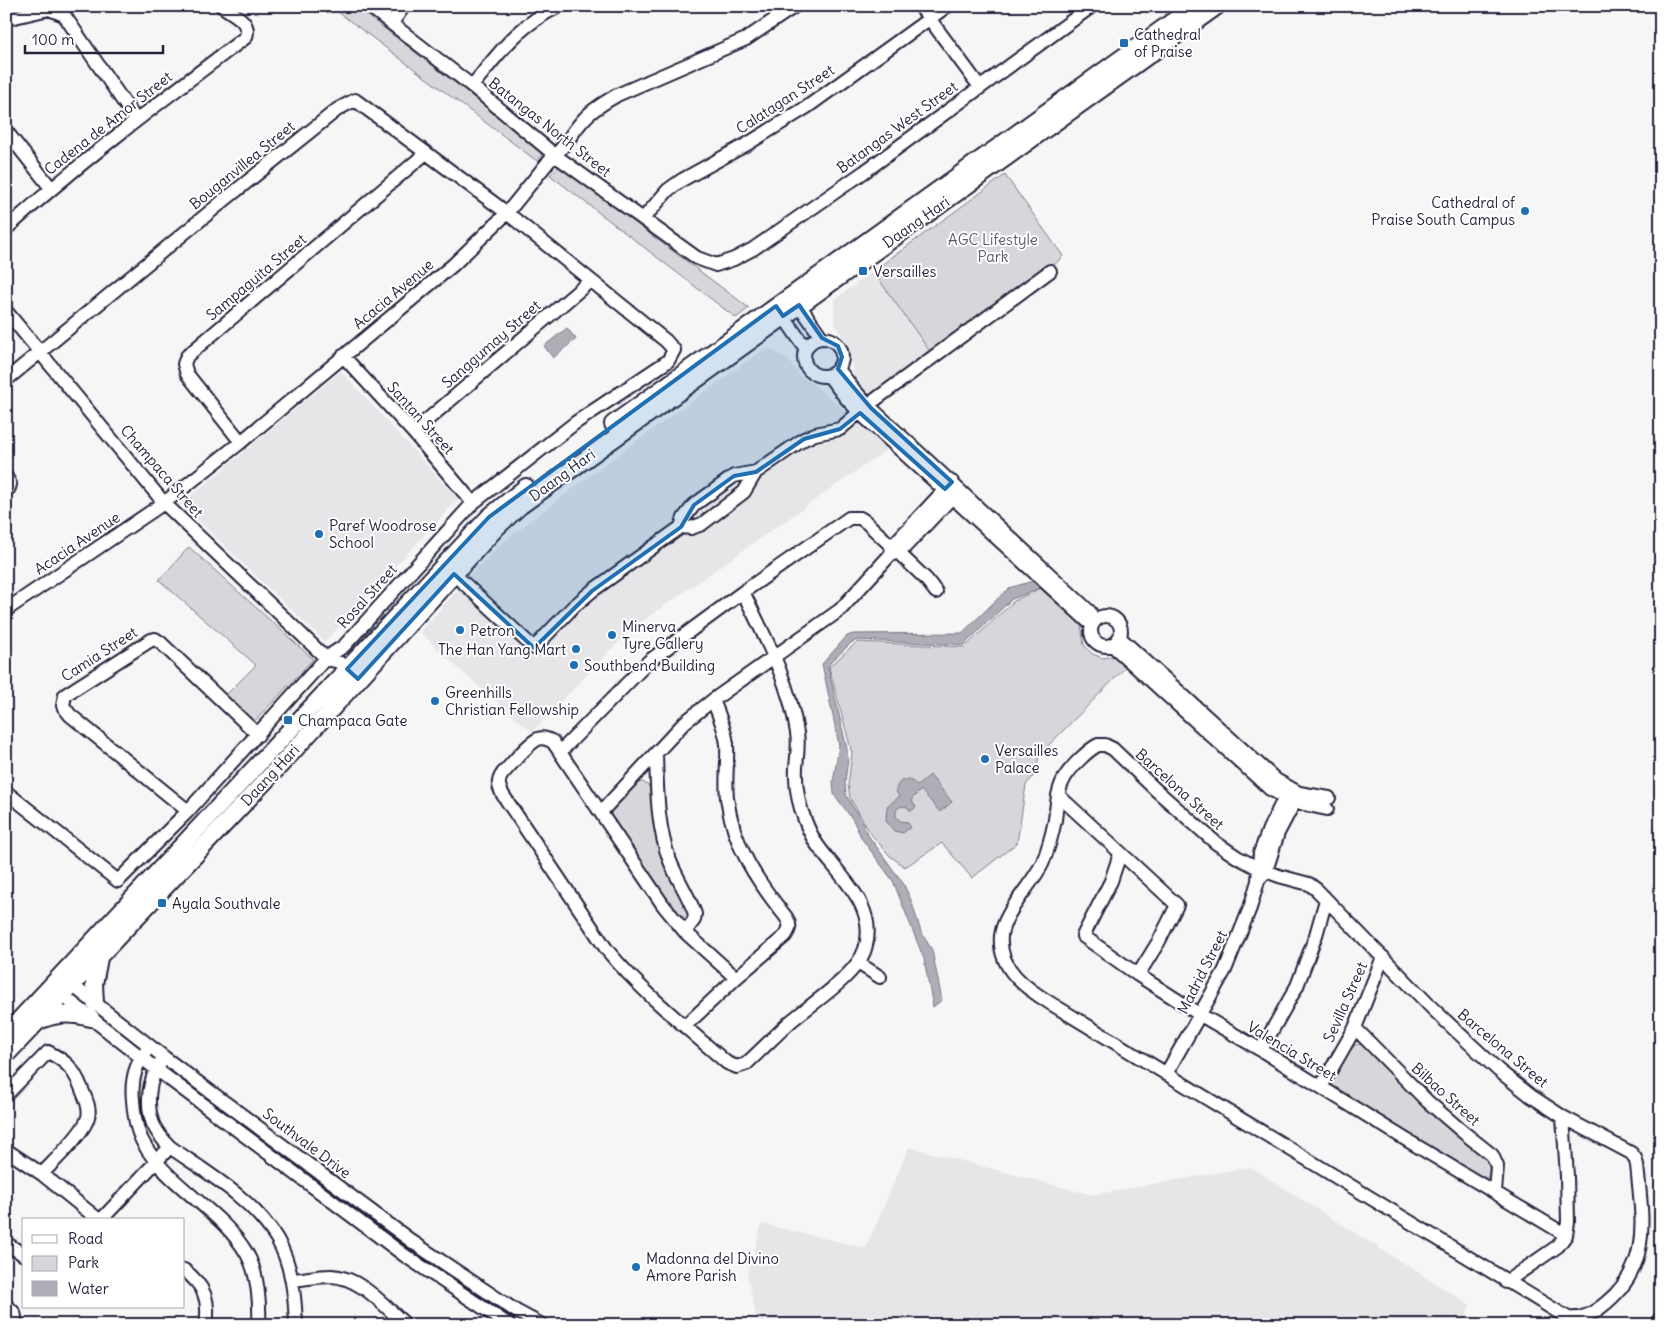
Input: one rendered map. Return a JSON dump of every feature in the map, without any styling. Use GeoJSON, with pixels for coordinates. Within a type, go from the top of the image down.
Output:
{"type":"FeatureCollection","features":[{"type":"Feature","properties":{"kind":"main road","name":"Daang Hari"},"geometry":{"type":"LineString","coordinates":[[796,300],[1194,6]]}},
{"type":"Feature","properties":{"kind":"main road","name":"Daang Hari"},"geometry":{"type":"LineString","coordinates":[[6,1055],[39,1021],[62,986],[340,670],[495,512],[550,469],[1217,6]]}},
{"type":"Feature","properties":{"kind":"main road","name":"Daang Hari"},"geometry":{"type":"LineString","coordinates":[[6,1034],[100,956],[287,758],[340,670],[454,574],[496,528],[520,506],[779,311]]}},
{"type":"Feature","properties":{"kind":"main road"},"geometry":{"type":"LineString","coordinates":[[39,1021],[55,1015],[93,1010],[95,974],[100,956]]}},
{"type":"Feature","properties":{"kind":"street","name":"Cadena de Amor Street"},"geometry":{"type":"LineString","coordinates":[[6,229],[51,188],[136,120],[246,37],[248,30],[246,24],[222,6]]}},
{"type":"Feature","properties":{"kind":"street","name":"Batangas North Street"},"geometry":{"type":"LineString","coordinates":[[369,6],[472,86],[556,156],[697,258],[716,265]]}},
{"type":"Feature","properties":{"kind":"street"},"geometry":{"type":"LineString","coordinates":[[392,23],[404,6]]}},
{"type":"Feature","properties":{"kind":"street"},"geometry":{"type":"LineString","coordinates":[[472,86],[509,40],[526,26],[558,6]]}},
{"type":"Feature","properties":{"kind":"street","name":"Acacia Avenue"},"geometry":{"type":"LineString","coordinates":[[6,610],[164,503],[241,442],[453,265],[507,212],[549,161],[556,156],[584,118],[601,104],[617,95],[746,38],[795,6]]}},
{"type":"Feature","properties":{"kind":"street"},"geometry":{"type":"LineString","coordinates":[[920,6],[980,87]]}},
{"type":"Feature","properties":{"kind":"street","name":"Calatagan Street"},"geometry":{"type":"LineString","coordinates":[[643,219],[668,190],[682,180],[749,143],[807,107],[947,6]]}},
{"type":"Feature","properties":{"kind":"street","name":"Batangas West Street"},"geometry":{"type":"LineString","coordinates":[[716,265],[754,249],[864,172],[1092,6]]}},
{"type":"Feature","properties":{"kind":"street"},"geometry":{"type":"LineString","coordinates":[[6,18],[49,9],[64,14],[136,120]]}},
{"type":"Feature","properties":{"kind":"street","name":"Bouganvillea Street"},"geometry":{"type":"LineString","coordinates":[[6,380],[338,108],[355,100],[507,212]]}},
{"type":"Feature","properties":{"kind":"street"},"geometry":{"type":"LineString","coordinates":[[6,131],[51,188]]}},
{"type":"Feature","properties":{"kind":"street","name":"Sampaguita Street"},"geometry":{"type":"LineString","coordinates":[[241,442],[187,374],[184,364],[187,356],[426,153]]}},
{"type":"Feature","properties":{"kind":"street","name":"Rosal Street"},"geometry":{"type":"LineString","coordinates":[[6,792],[118,881],[188,811],[258,735],[340,670],[344,646],[473,503],[575,423],[668,361],[674,350],[666,341],[507,212]]}},
{"type":"Feature","properties":{"kind":"street"},"geometry":{"type":"LineString","coordinates":[[454,574],[534,648],[573,607],[592,591],[681,527],[684,518],[694,505],[734,476],[756,472],[804,439],[815,434],[840,429],[864,409],[1050,271]]}},
{"type":"Feature","properties":{"kind":"street","name":"Sanggumay Street"},"geometry":{"type":"LineString","coordinates":[[413,432],[590,281]]}},
{"type":"Feature","properties":{"kind":"street"},"geometry":{"type":"LineString","coordinates":[[796,300],[822,338]]}},
{"type":"Feature","properties":{"kind":"street","name":"Champaca Street"},"geometry":{"type":"LineString","coordinates":[[6,311],[164,503],[340,670]]}},
{"type":"Feature","properties":{"kind":"street"},"geometry":{"type":"LineString","coordinates":[[779,311],[806,349]]}},
{"type":"Feature","properties":{"kind":"street"},"geometry":{"type":"LineString","coordinates":[[822,338],[834,341],[841,351],[841,364],[834,372],[816,375],[804,362],[806,349],[812,342],[822,338]]}},
{"type":"Feature","properties":{"kind":"street","name":"Santan Street"},"geometry":{"type":"LineString","coordinates":[[343,356],[413,432],[473,503]]}},
{"type":"Feature","properties":{"kind":"street"},"geometry":{"type":"LineString","coordinates":[[834,372],[846,398],[864,409],[1095,622]]}},
{"type":"Feature","properties":{"kind":"street"},"geometry":{"type":"LineString","coordinates":[[681,527],[691,528],[702,524],[744,492],[756,472]]}},
{"type":"Feature","properties":{"kind":"street"},"geometry":{"type":"LineString","coordinates":[[6,477],[10,484],[6,490]]}},
{"type":"Feature","properties":{"kind":"street"},"geometry":{"type":"LineString","coordinates":[[601,812],[685,722],[712,700],[840,610],[952,489]]}},
{"type":"Feature","properties":{"kind":"street"},"geometry":{"type":"LineString","coordinates":[[719,490],[726,494],[728,497],[723,508],[712,509],[709,506],[707,498],[712,492],[719,490]]}},
{"type":"Feature","properties":{"kind":"street"},"geometry":{"type":"LineString","coordinates":[[560,752],[648,661],[849,518],[860,518],[866,522],[894,551],[926,579],[936,592]]}},
{"type":"Feature","properties":{"kind":"street"},"geometry":{"type":"LineString","coordinates":[[736,978],[685,932],[663,906],[553,742],[539,738],[532,743],[500,778],[500,789],[608,950],[639,985],[727,1063],[737,1067],[742,1066],[849,973],[858,963],[866,948],[868,931],[866,914],[859,899],[816,843],[805,821],[797,790],[798,734],[789,699],[774,656],[743,592]]}},
{"type":"Feature","properties":{"kind":"street"},"geometry":{"type":"LineString","coordinates":[[1104,616],[1111,616],[1117,620],[1122,632],[1116,642],[1100,645],[1096,642],[1092,637],[1095,622],[1104,616]]}},
{"type":"Feature","properties":{"kind":"street","name":"Camia Street"},"geometry":{"type":"LineString","coordinates":[[188,811],[70,715],[63,706],[64,695],[155,639],[162,643],[258,735]]}},
{"type":"Feature","properties":{"kind":"street"},"geometry":{"type":"LineString","coordinates":[[1116,642],[1291,795],[1328,804]]}},
{"type":"Feature","properties":{"kind":"street"},"geometry":{"type":"LineString","coordinates":[[686,1026],[736,978],[785,936],[790,928],[790,923],[752,872],[732,823],[728,798],[726,742],[722,721],[712,700]]}},
{"type":"Feature","properties":{"kind":"street","name":"Barcelona Street"},"geometry":{"type":"LineString","coordinates":[[1098,745],[1113,749],[1216,843],[1261,873],[1309,884],[1433,1009],[1498,1070],[1531,1096],[1563,1117],[1626,1150],[1635,1158],[1642,1215],[1642,1234],[1638,1259],[1628,1279],[1612,1298],[1600,1308],[1577,1319],[1568,1318],[1166,1074],[1030,990],[1017,980],[1008,968],[1003,953],[1001,937],[1004,924],[1042,864],[1050,843],[1058,795],[1066,775],[1092,748],[1098,745]]}},
{"type":"Feature","properties":{"kind":"street"},"geometry":{"type":"LineString","coordinates":[[656,754],[656,785],[665,845],[676,876],[695,914],[694,920],[685,932]]}},
{"type":"Feature","properties":{"kind":"street"},"geometry":{"type":"LineString","coordinates":[[1058,795],[1177,905],[1159,941],[1138,975]]}},
{"type":"Feature","properties":{"kind":"street","name":"Madrid Street"},"geometry":{"type":"LineString","coordinates":[[1166,1074],[1225,970],[1248,915],[1261,873],[1260,853],[1291,795]]}},
{"type":"Feature","properties":{"kind":"street","name":"Valencia Street"},"geometry":{"type":"LineString","coordinates":[[1120,854],[1111,881],[1083,936],[1138,975],[1199,1014],[1566,1235]]}},
{"type":"Feature","properties":{"kind":"street"},"geometry":{"type":"LineString","coordinates":[[1261,1050],[1296,986],[1316,935],[1326,900]]}},
{"type":"Feature","properties":{"kind":"street","name":"Sevilla Street"},"geometry":{"type":"LineString","coordinates":[[1321,1087],[1354,1028],[1383,957]]}},
{"type":"Feature","properties":{"kind":"street"},"geometry":{"type":"LineString","coordinates":[[858,963],[880,978]]}},
{"type":"Feature","properties":{"kind":"street","name":"Southvale Drive"},"geometry":{"type":"LineString","coordinates":[[62,986],[93,1010],[150,1046],[414,1243],[516,1311],[542,1325]]}},
{"type":"Feature","properties":{"kind":"street","name":"Southvale Drive"},"geometry":{"type":"LineString","coordinates":[[93,1010],[141,1057],[493,1321],[509,1325]]}},
{"type":"Feature","properties":{"kind":"street","name":"Bilbao Street"},"geometry":{"type":"LineString","coordinates":[[1354,1028],[1427,1101],[1492,1155],[1497,1166],[1495,1192]]}},
{"type":"Feature","properties":{"kind":"street"},"geometry":{"type":"LineString","coordinates":[[150,1046],[141,1057],[134,1073],[134,1111],[137,1129],[156,1162],[233,1234],[248,1255],[256,1280],[260,1309],[259,1325]]}},
{"type":"Feature","properties":{"kind":"street"},"geometry":{"type":"LineString","coordinates":[[6,1095],[48,1052],[61,1058],[75,1072],[88,1107],[88,1117],[83,1128],[42,1174]]}},
{"type":"Feature","properties":{"kind":"street"},"geometry":{"type":"LineString","coordinates":[[165,1058],[156,1068],[150,1088],[150,1109],[153,1124],[159,1135],[170,1146],[246,1204],[262,1220],[276,1239],[292,1280],[296,1325]]}},
{"type":"Feature","properties":{"kind":"street"},"geometry":{"type":"LineString","coordinates":[[1506,1282],[1558,1246],[1566,1235],[1568,1185],[1563,1117]]}},
{"type":"Feature","properties":{"kind":"street"},"geometry":{"type":"LineString","coordinates":[[102,1218],[170,1146]]}},
{"type":"Feature","properties":{"kind":"street"},"geometry":{"type":"LineString","coordinates":[[6,1150],[42,1174],[97,1218]]}},
{"type":"Feature","properties":{"kind":"street"},"geometry":{"type":"LineString","coordinates":[[6,1243],[22,1254]]}},
{"type":"Feature","properties":{"kind":"street"},"geometry":{"type":"LineString","coordinates":[[185,1271],[200,1285],[207,1299],[206,1325]]}},
{"type":"Feature","properties":{"kind":"street"},"geometry":{"type":"LineString","coordinates":[[292,1280],[333,1276],[347,1280],[360,1286],[406,1325]]}},
{"type":"Feature","properties":{"kind":"street"},"geometry":{"type":"LineString","coordinates":[[493,1321],[504,1303]]}},
{"type":"Feature","properties":{"kind":"street"},"geometry":{"type":"LineString","coordinates":[[6,1306],[14,1312],[16,1317],[14,1325]]}},
{"type":"Feature","properties":{"kind":"street"},"geometry":{"type":"LineString","coordinates":[[509,1325],[516,1311]]}},
{"type":"Feature","properties":{"kind":"street"},"geometry":{"type":"LineString","coordinates":[[1655,1325],[1661,1318]]}},
{"type":"Feature","properties":{"kind":"highlighted area"},"geometry":{"type":"Polygon","coordinates":[[[799,305],[822,338],[838,346],[842,357],[838,369],[871,408],[952,482],[945,489],[860,413],[840,429],[804,439],[756,472],[734,476],[694,505],[681,527],[592,591],[534,648],[454,574],[358,679],[347,669],[489,517],[776,306],[783,316],[799,305]]]}},
{"type":"Feature","properties":{"kind":"shaded area"},"geometry":{"type":"Polygon","coordinates":[[[873,271],[931,353],[869,398],[853,376],[851,358],[834,322],[834,300],[873,271]]]}},
{"type":"Feature","properties":{"kind":"shaded area"},"geometry":{"type":"Polygon","coordinates":[[[764,349],[773,350],[789,361],[801,377],[815,385],[889,448],[630,630],[532,732],[460,670],[420,632],[502,543],[597,470],[764,349]]]}},
{"type":"Feature","properties":{"kind":"shaded area","name":"Paref Woodrose School"},"geometry":{"type":"Polygon","coordinates":[[[341,371],[458,499],[325,642],[181,504],[341,371]]]}},
{"type":"Feature","properties":{"kind":"shaded area"},"geometry":{"type":"Polygon","coordinates":[[[909,1147],[1092,1195],[1250,1167],[1470,1305],[1464,1325],[758,1325],[747,1274],[762,1224],[866,1248],[909,1147]]]}},
{"type":"Feature","properties":{"kind":"green space"},"geometry":{"type":"Polygon","coordinates":[[[330,6],[355,6],[544,151],[537,161],[330,6]]]}},
{"type":"Feature","properties":{"kind":"green space"},"geometry":{"type":"Polygon","coordinates":[[[559,166],[749,308],[736,318],[550,175],[559,166]]]}},
{"type":"Feature","properties":{"kind":"green space","name":"AGC Lifestyle Park"},"geometry":{"type":"Polygon","coordinates":[[[1005,175],[1063,256],[1043,277],[931,353],[873,271],[1005,175]]]}},
{"type":"Feature","properties":{"kind":"green space"},"geometry":{"type":"Polygon","coordinates":[[[189,547],[313,659],[253,723],[224,697],[256,665],[159,580],[189,547]]]}},
{"type":"Feature","properties":{"kind":"green space"},"geometry":{"type":"Polygon","coordinates":[[[1040,588],[1081,625],[1084,645],[1092,654],[1103,658],[1115,656],[1126,667],[1039,755],[1036,773],[1026,785],[1017,843],[972,878],[942,843],[905,867],[890,856],[871,834],[850,798],[848,785],[852,753],[829,667],[857,642],[965,647],[1014,601],[1040,588]]]}},
{"type":"Feature","properties":{"kind":"green space"},"geometry":{"type":"Polygon","coordinates":[[[638,782],[643,782],[649,786],[654,825],[660,848],[677,892],[688,913],[689,916],[686,920],[683,920],[667,901],[611,817],[611,810],[638,782]]]}},
{"type":"Feature","properties":{"kind":"green space"},"geometry":{"type":"Polygon","coordinates":[[[1358,1044],[1362,1045],[1451,1130],[1484,1156],[1489,1166],[1487,1178],[1481,1178],[1336,1091],[1332,1082],[1333,1075],[1346,1054],[1358,1044]]]}},
{"type":"Feature","properties":{"kind":"water"},"geometry":{"type":"Polygon","coordinates":[[[567,328],[576,339],[553,358],[544,346],[567,328]]]}},
{"type":"Feature","properties":{"kind":"water"},"geometry":{"type":"Polygon","coordinates":[[[1033,581],[1040,588],[1012,599],[964,645],[857,640],[851,643],[828,667],[847,749],[846,795],[868,835],[903,883],[911,900],[921,932],[932,950],[942,1000],[933,1007],[924,959],[893,881],[862,839],[853,820],[834,794],[833,783],[839,745],[822,664],[847,636],[853,634],[962,633],[1009,588],[1033,581]]]}},
{"type":"Feature","properties":{"kind":"water"},"geometry":{"type":"Polygon","coordinates":[[[930,775],[952,802],[940,812],[921,790],[912,799],[916,807],[911,811],[907,807],[901,806],[896,810],[896,816],[900,821],[907,822],[911,827],[903,833],[894,831],[886,821],[887,806],[899,797],[896,791],[899,783],[908,780],[917,786],[930,775]]]}},
{"type":"Feature","properties":{"kind":"place","name":"Cathedral of Praise"},"geometry":{"type":"Point","coordinates":[1124,43]}},
{"type":"Feature","properties":{"kind":"place","name":"Cathedral of Praise South Campus"},"geometry":{"type":"Point","coordinates":[1525,211]}},
{"type":"Feature","properties":{"kind":"place","name":"Versailles"},"geometry":{"type":"Point","coordinates":[863,271]}},
{"type":"Feature","properties":{"kind":"place","name":"Paref Woodrose School"},"geometry":{"type":"Point","coordinates":[319,534]}},
{"type":"Feature","properties":{"kind":"place","name":"Petron"},"geometry":{"type":"Point","coordinates":[460,630]}},
{"type":"Feature","properties":{"kind":"place","name":"Minerva Tyre Gallery"},"geometry":{"type":"Point","coordinates":[612,635]}},
{"type":"Feature","properties":{"kind":"place","name":"The Han Yang Mart"},"geometry":{"type":"Point","coordinates":[576,649]}},
{"type":"Feature","properties":{"kind":"place","name":"Southbend Building"},"geometry":{"type":"Point","coordinates":[574,665]}},
{"type":"Feature","properties":{"kind":"place","name":"Greenhills Christian Fellowship"},"geometry":{"type":"Point","coordinates":[435,701]}},
{"type":"Feature","properties":{"kind":"place","name":"Champaca Gate"},"geometry":{"type":"Point","coordinates":[288,720]}},
{"type":"Feature","properties":{"kind":"place","name":"Versailles Palace"},"geometry":{"type":"Point","coordinates":[985,759]}},
{"type":"Feature","properties":{"kind":"place","name":"Ayala Southvale"},"geometry":{"type":"Point","coordinates":[162,903]}},
{"type":"Feature","properties":{"kind":"place","name":"Madonna del Divino Amore Parish"},"geometry":{"type":"Point","coordinates":[636,1267]}}]}
